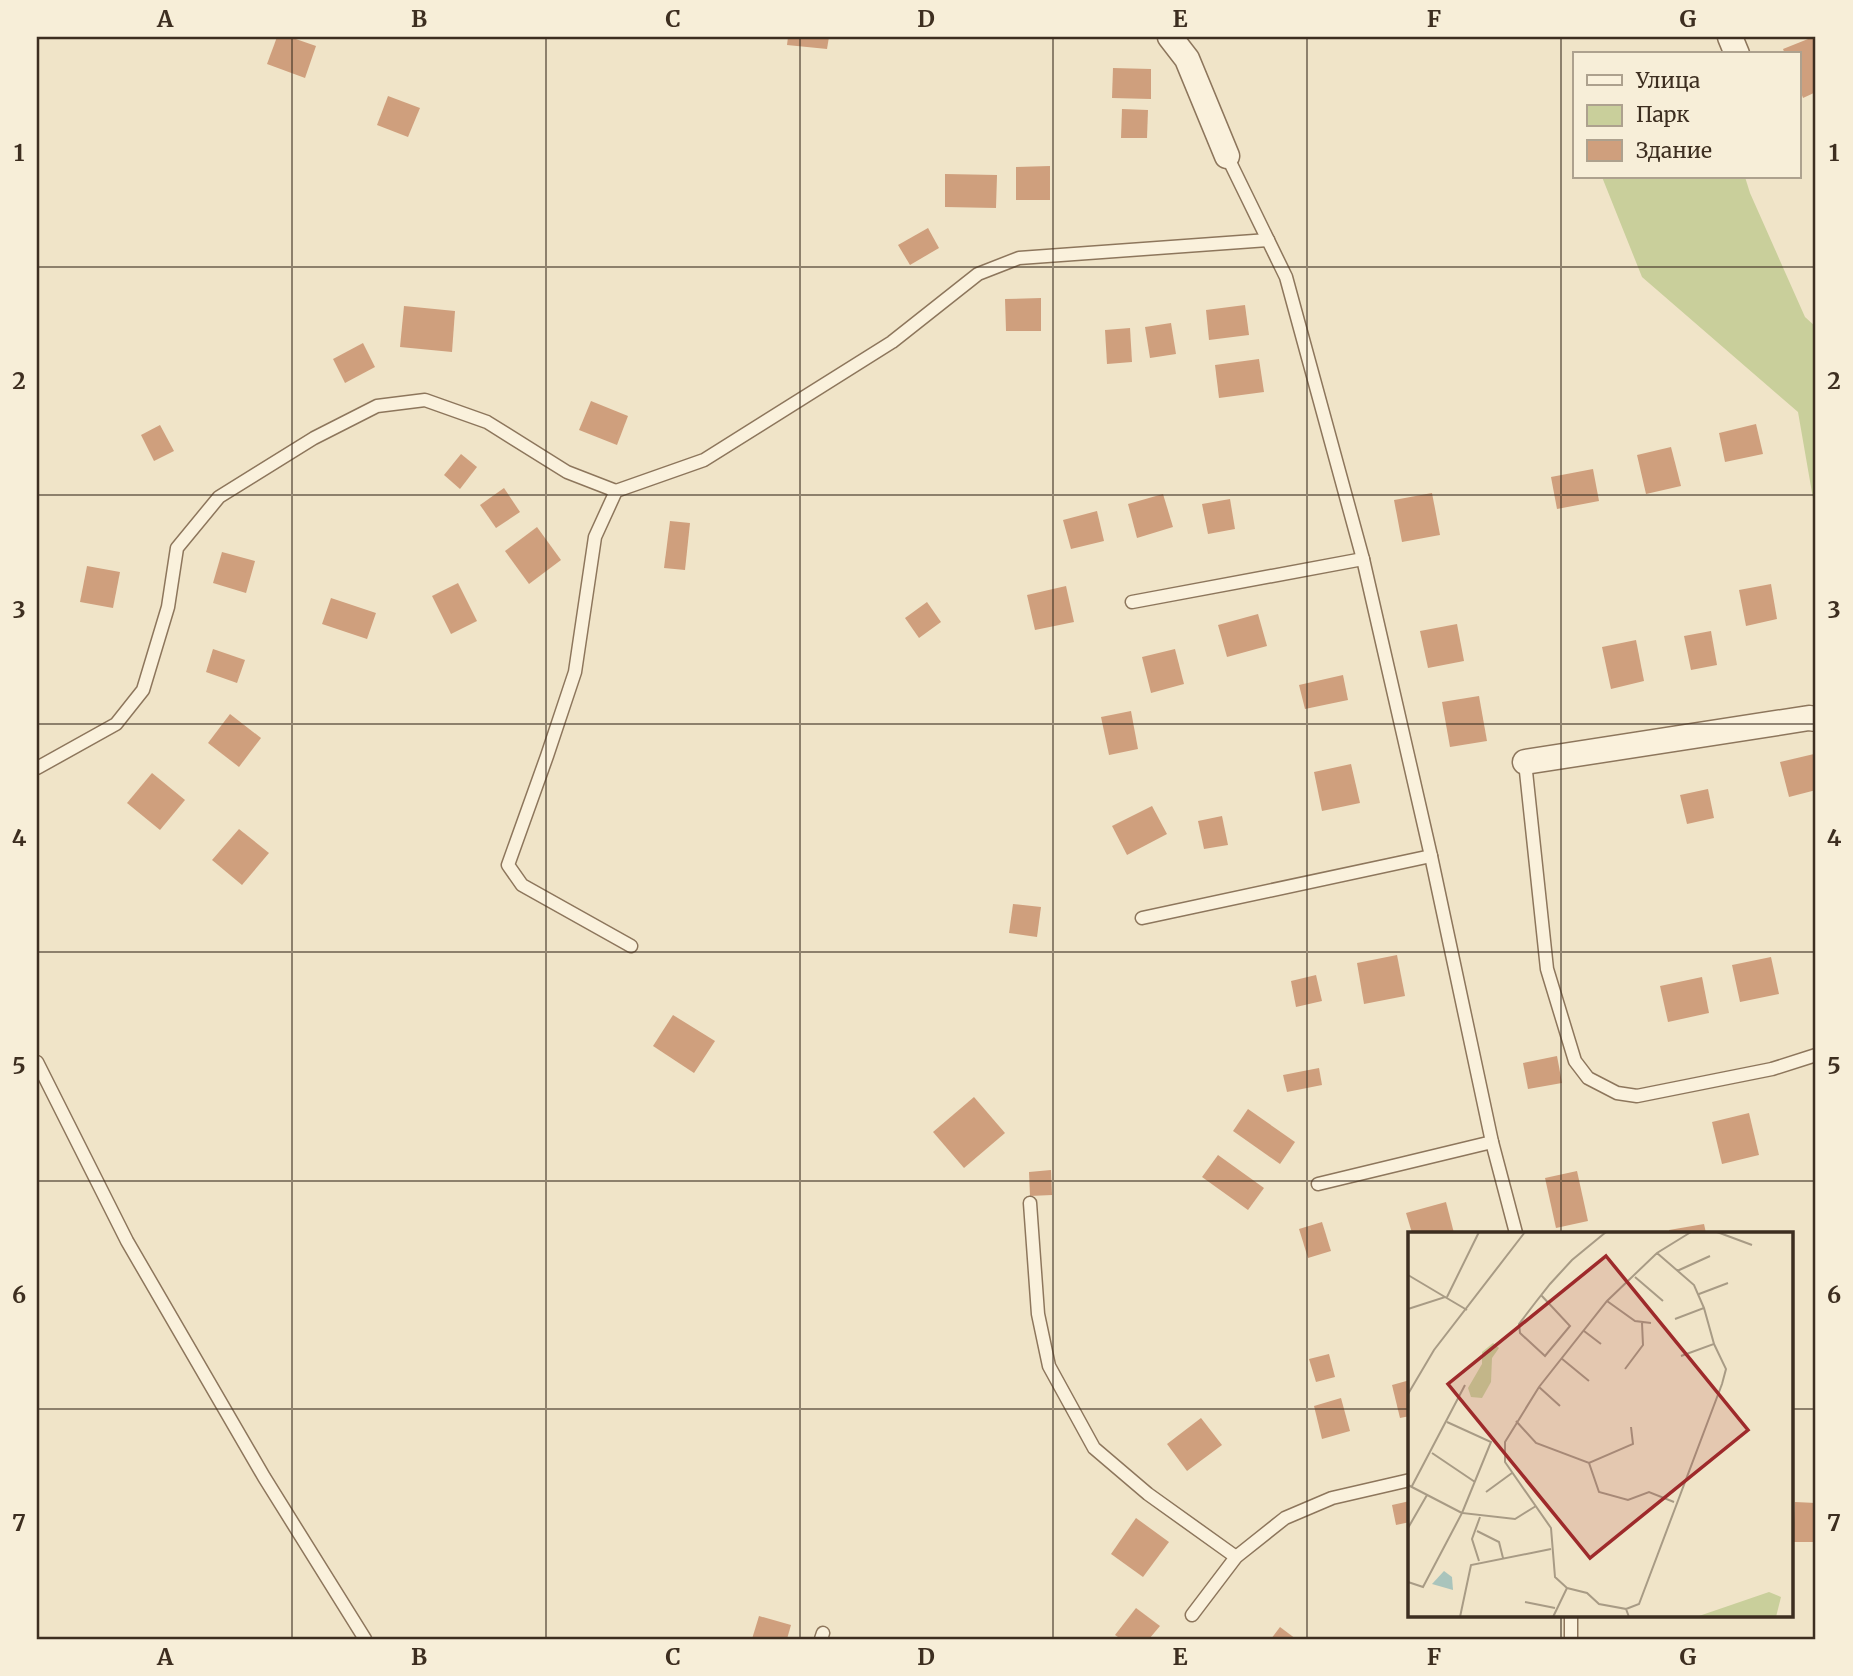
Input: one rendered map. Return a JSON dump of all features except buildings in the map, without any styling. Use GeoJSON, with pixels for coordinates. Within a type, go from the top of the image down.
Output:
{"type":"FeatureCollection","features":[{"type":"Feature","properties":{"kind":"street"},"geometry":{"type":"LineString","coordinates":[[1170,37],[1187,59],[1227,156]]}},
{"type":"Feature","properties":{"kind":"street"},"geometry":{"type":"LineString","coordinates":[[1525,762],[1816,719]]}},
{"type":"Feature","properties":{"kind":"lane"},"geometry":{"type":"LineString","coordinates":[[1227,156],[1286,277],[1363,559],[1431,856],[1492,1142],[1516,1232]]}},
{"type":"Feature","properties":{"kind":"lane"},"geometry":{"type":"LineString","coordinates":[[37,768],[116,724],[143,690],[168,607],[177,548],[219,497],[314,438],[377,406],[425,400],[487,422],[566,472],[616,491],[704,460],[892,342],[978,274],[1019,258],[1268,240]]}},
{"type":"Feature","properties":{"kind":"lane"},"geometry":{"type":"LineString","coordinates":[[616,491],[595,537],[575,672],[508,865],[522,885],[631,946]]}},
{"type":"Feature","properties":{"kind":"lane"},"geometry":{"type":"LineString","coordinates":[[1132,602],[1363,559]]}},
{"type":"Feature","properties":{"kind":"lane"},"geometry":{"type":"LineString","coordinates":[[1525,762],[1547,969],[1575,1061],[1588,1078],[1617,1093],[1637,1096],[1772,1069],[1816,1055]]}},
{"type":"Feature","properties":{"kind":"lane"},"geometry":{"type":"LineString","coordinates":[[1142,918],[1431,856]]}},
{"type":"Feature","properties":{"kind":"lane"},"geometry":{"type":"LineString","coordinates":[[37,1062],[127,1241],[264,1477],[365,1639]]}},
{"type":"Feature","properties":{"kind":"lane"},"geometry":{"type":"LineString","coordinates":[[1318,1184],[1492,1142]]}},
{"type":"Feature","properties":{"kind":"lane"},"geometry":{"type":"LineString","coordinates":[[1030,1203],[1038,1314],[1049,1366],[1094,1448],[1148,1494],[1236,1557]]}},
{"type":"Feature","properties":{"kind":"lane"},"geometry":{"type":"LineString","coordinates":[[1192,1615],[1236,1557],[1285,1518],[1332,1498],[1408,1480]]}},
{"type":"Feature","properties":{"kind":"lane"},"geometry":{"type":"LineString","coordinates":[[1571,1616],[1571,1639]]}},
{"type":"Feature","properties":{"kind":"green space"},"geometry":{"type":"Polygon","coordinates":[[[1602,178],[1745,178],[1805,317],[1816,327],[1816,510],[1798,412],[1642,277],[1602,178]]]}}]}
